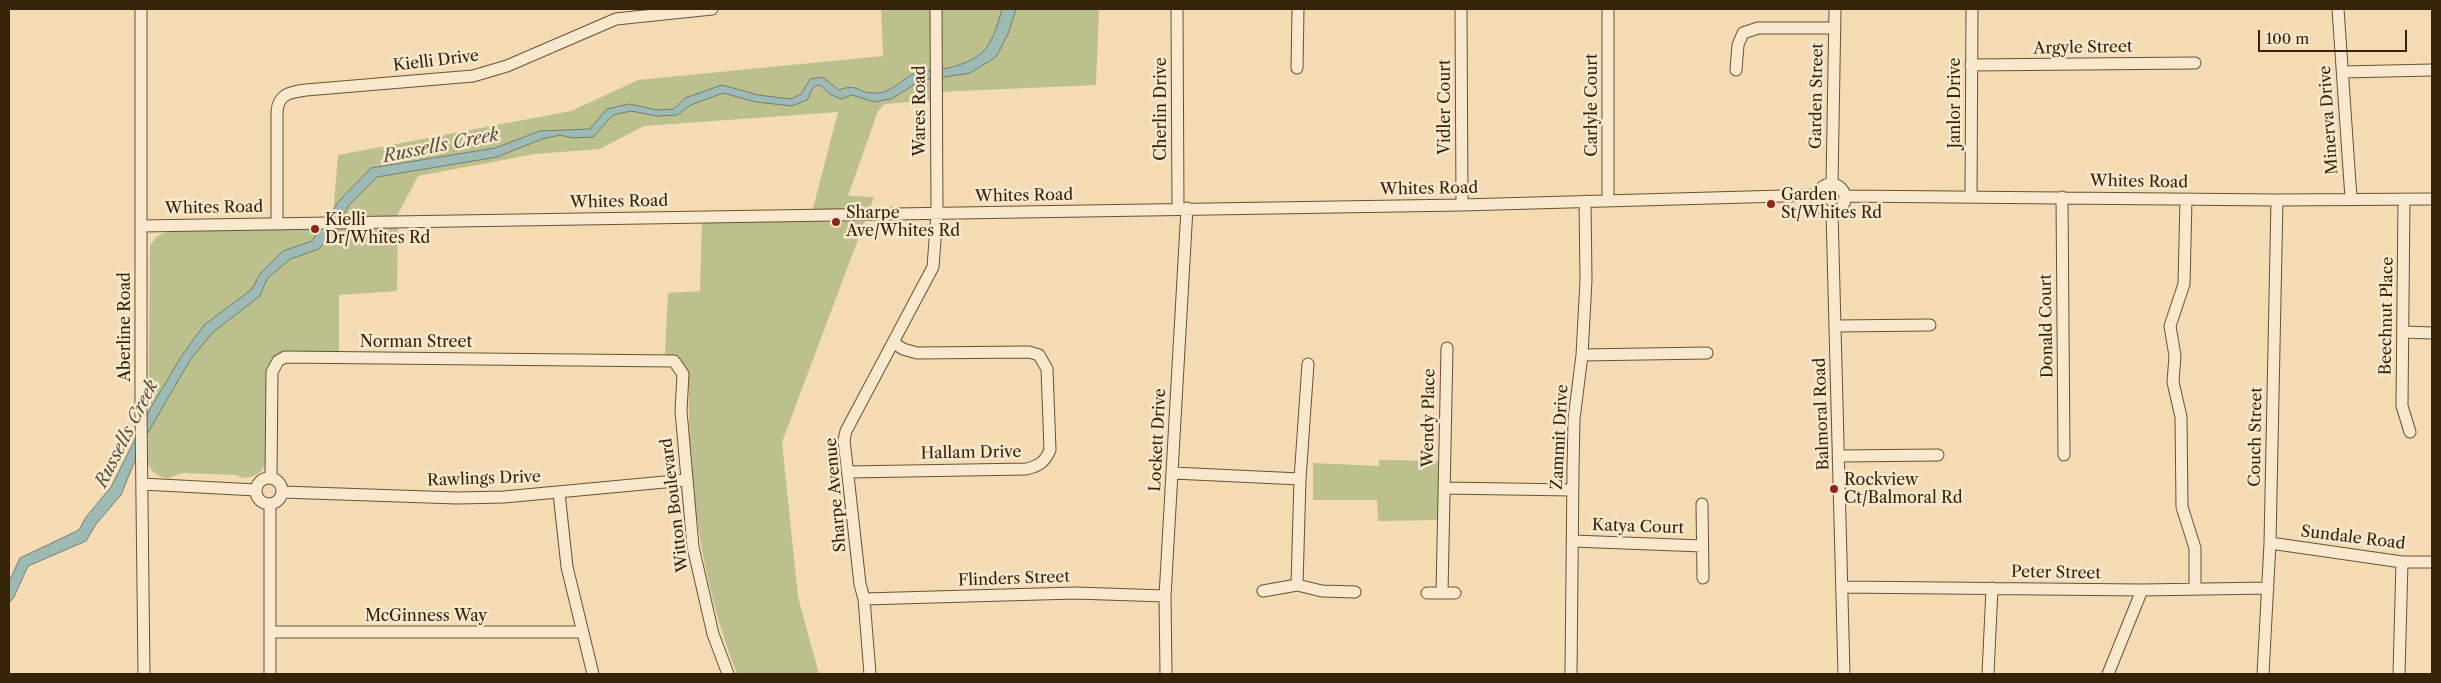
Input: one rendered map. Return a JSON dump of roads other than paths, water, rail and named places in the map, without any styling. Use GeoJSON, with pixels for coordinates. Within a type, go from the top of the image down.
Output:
{"type":"FeatureCollection","features":[{"type":"Feature","properties":{"kind":"street","name":"Aberline Road"},"geometry":{"type":"LineString","coordinates":[[141,9],[144,674]]}},
{"type":"Feature","properties":{"kind":"street","name":"Kielli Drive"},"geometry":{"type":"LineString","coordinates":[[277,222],[276,112],[277,102],[284,94],[306,90],[473,76],[514,63],[616,19],[712,9]]}},
{"type":"Feature","properties":{"kind":"street","name":"Wares Road"},"geometry":{"type":"LineString","coordinates":[[936,9],[937,214]]}},
{"type":"Feature","properties":{"kind":"street","name":"Cherlin Drive"},"geometry":{"type":"LineString","coordinates":[[1177,9],[1182,209]]}},
{"type":"Feature","properties":{"kind":"street"},"geometry":{"type":"LineString","coordinates":[[1297,68],[1298,9]]}},
{"type":"Feature","properties":{"kind":"street","name":"Vidler Court"},"geometry":{"type":"LineString","coordinates":[[1461,9],[1462,205]]}},
{"type":"Feature","properties":{"kind":"street","name":"Carlyle Court"},"geometry":{"type":"LineString","coordinates":[[1608,9],[1608,201]]}},
{"type":"Feature","properties":{"kind":"street","name":"Garden Street"},"geometry":{"type":"LineString","coordinates":[[1832,184],[1835,9]]}},
{"type":"Feature","properties":{"kind":"street","name":"Janlor Drive"},"geometry":{"type":"LineString","coordinates":[[1971,197],[1972,9]]}},
{"type":"Feature","properties":{"kind":"street","name":"Minerva Drive"},"geometry":{"type":"LineString","coordinates":[[2338,9],[2351,198]]}},
{"type":"Feature","properties":{"kind":"street"},"geometry":{"type":"LineString","coordinates":[[1736,70],[1738,45],[1743,33],[1758,28],[1835,28]]}},
{"type":"Feature","properties":{"kind":"street","name":"Argyle Street"},"geometry":{"type":"LineString","coordinates":[[1972,65],[2195,63]]}},
{"type":"Feature","properties":{"kind":"street"},"geometry":{"type":"LineString","coordinates":[[2343,72],[2432,70]]}},
{"type":"Feature","properties":{"kind":"street"},"geometry":{"type":"LineString","coordinates":[[1832,184],[1841,188],[1845,196],[1842,207],[1832,212],[1822,209],[1818,195],[1823,187],[1832,184]]}},
{"type":"Feature","properties":{"kind":"street","name":"Whites Road"},"geometry":{"type":"LineString","coordinates":[[141,226],[319,221],[937,214],[1462,205],[1818,195]]}},
{"type":"Feature","properties":{"kind":"street","name":"Whites Road"},"geometry":{"type":"LineString","coordinates":[[1845,196],[2277,200],[2351,198],[2432,199]]}},
{"type":"Feature","properties":{"kind":"street","name":"Donald Court"},"geometry":{"type":"LineString","coordinates":[[2062,198],[2064,455]]}},
{"type":"Feature","properties":{"kind":"street"},"geometry":{"type":"LineString","coordinates":[[2186,199],[2184,284],[2170,326],[2170,333],[2175,356],[2173,389],[2181,417],[2182,507],[2195,548],[2195,589]]}},
{"type":"Feature","properties":{"kind":"street","name":"Beechnut Place"},"geometry":{"type":"LineString","coordinates":[[2404,199],[2402,406],[2410,432]]}},
{"type":"Feature","properties":{"kind":"street","name":"Couch Street"},"geometry":{"type":"LineString","coordinates":[[2263,674],[2270,543],[2277,200]]}},
{"type":"Feature","properties":{"kind":"street","name":"Zammit Drive"},"geometry":{"type":"LineString","coordinates":[[1571,674],[1574,419],[1582,355],[1586,280],[1585,201]]}},
{"type":"Feature","properties":{"kind":"street","name":"Lockett Drive"},"geometry":{"type":"LineString","coordinates":[[1166,674],[1165,596],[1173,473],[1182,209]]}},
{"type":"Feature","properties":{"kind":"street","name":"Balmoral Road"},"geometry":{"type":"LineString","coordinates":[[1832,212],[1840,456],[1844,674]]}},
{"type":"Feature","properties":{"kind":"street","name":"Sharpe Avenue"},"geometry":{"type":"LineString","coordinates":[[870,674],[864,599],[860,584],[844,440],[846,431],[933,267],[937,214]]}},
{"type":"Feature","properties":{"kind":"street"},"geometry":{"type":"LineString","coordinates":[[1836,326],[1930,325]]}},
{"type":"Feature","properties":{"kind":"street"},"geometry":{"type":"LineString","coordinates":[[2403,332],[2432,333]]}},
{"type":"Feature","properties":{"kind":"street","name":"Hallam Drive"},"geometry":{"type":"LineString","coordinates":[[848,472],[1026,469],[1035,467],[1047,458],[1050,450],[1048,369],[1039,354],[1029,352],[916,353],[903,350],[894,343]]}},
{"type":"Feature","properties":{"kind":"street","name":"Wendy Place"},"geometry":{"type":"LineString","coordinates":[[1442,593],[1447,348]]}},
{"type":"Feature","properties":{"kind":"street"},"geometry":{"type":"LineString","coordinates":[[1582,355],[1707,353]]}},
{"type":"Feature","properties":{"kind":"street","name":"Norman Street"},"geometry":{"type":"LineString","coordinates":[[271,478],[272,372],[278,361],[285,358],[674,361]]}},
{"type":"Feature","properties":{"kind":"street","name":"Witton Boulevard"},"geometry":{"type":"LineString","coordinates":[[674,361],[683,374],[680,411],[693,547],[713,634],[728,674]]}},
{"type":"Feature","properties":{"kind":"street"},"geometry":{"type":"LineString","coordinates":[[1297,585],[1300,478],[1308,364]]}},
{"type":"Feature","properties":{"kind":"street"},"geometry":{"type":"LineString","coordinates":[[1840,456],[1938,455]]}},
{"type":"Feature","properties":{"kind":"street"},"geometry":{"type":"LineString","coordinates":[[1173,473],[1300,478]]}},
{"type":"Feature","properties":{"kind":"street"},"geometry":{"type":"LineString","coordinates":[[271,478],[279,482],[282,492],[279,499],[270,505],[259,500],[256,490],[260,482],[271,478]]}},
{"type":"Feature","properties":{"kind":"street","name":"Rawlings Drive"},"geometry":{"type":"LineString","coordinates":[[282,492],[457,498],[559,492],[686,480]]}},
{"type":"Feature","properties":{"kind":"street"},"geometry":{"type":"LineString","coordinates":[[142,484],[256,490]]}},
{"type":"Feature","properties":{"kind":"street","name":"Wendy Place"},"geometry":{"type":"LineString","coordinates":[[1444,488],[1572,490]]}},
{"type":"Feature","properties":{"kind":"street"},"geometry":{"type":"LineString","coordinates":[[559,492],[567,567],[581,632],[593,674]]}},
{"type":"Feature","properties":{"kind":"street","name":"Katya Court"},"geometry":{"type":"LineString","coordinates":[[1702,504],[1703,578]]}},
{"type":"Feature","properties":{"kind":"street"},"geometry":{"type":"LineString","coordinates":[[270,505],[270,674]]}},
{"type":"Feature","properties":{"kind":"street","name":"Katya Court"},"geometry":{"type":"LineString","coordinates":[[1573,542],[1702,546]]}},
{"type":"Feature","properties":{"kind":"street","name":"Sundale Road"},"geometry":{"type":"LineString","coordinates":[[2270,543],[2402,562],[2432,562]]}},
{"type":"Feature","properties":{"kind":"street"},"geometry":{"type":"LineString","coordinates":[[2399,674],[2402,562]]}},
{"type":"Feature","properties":{"kind":"street"},"geometry":{"type":"LineString","coordinates":[[1263,591],[1297,585],[1322,591],[1355,592]]}},
{"type":"Feature","properties":{"kind":"street","name":"Peter Street"},"geometry":{"type":"LineString","coordinates":[[1843,588],[2142,590],[2268,588]]}},
{"type":"Feature","properties":{"kind":"street"},"geometry":{"type":"LineString","coordinates":[[1988,674],[1992,588]]}},
{"type":"Feature","properties":{"kind":"street"},"geometry":{"type":"LineString","coordinates":[[2108,674],[2142,590]]}},
{"type":"Feature","properties":{"kind":"street","name":"Flinders Street"},"geometry":{"type":"LineString","coordinates":[[864,599],[1076,593],[1165,596]]}},
{"type":"Feature","properties":{"kind":"street"},"geometry":{"type":"LineString","coordinates":[[1427,593],[1455,593]]}},
{"type":"Feature","properties":{"kind":"street","name":"McGinness Way"},"geometry":{"type":"LineString","coordinates":[[270,632],[581,632]]}},
{"type":"Feature","properties":{"kind":"water"},"geometry":{"type":"Polygon","coordinates":[[[1002,9],[1016,9],[1008,34],[996,57],[970,73],[920,81],[891,99],[874,102],[852,95],[841,99],[830,94],[820,85],[814,86],[807,100],[792,106],[756,102],[723,93],[691,105],[677,115],[657,116],[631,111],[613,115],[593,137],[573,138],[560,135],[542,139],[497,157],[377,177],[349,205],[340,221],[319,249],[290,259],[267,279],[260,296],[213,332],[190,360],[142,443],[121,495],[96,524],[86,541],[28,566],[14,597],[9,603],[9,582],[20,558],[79,530],[86,517],[111,487],[150,409],[181,357],[204,325],[252,289],[260,274],[283,251],[312,241],[340,200],[371,168],[495,148],[540,131],[590,129],[607,109],[629,104],[657,110],[674,109],[685,98],[722,85],[758,95],[791,99],[801,94],[810,79],[822,77],[839,90],[850,87],[872,93],[884,92],[916,73],[954,67],[975,58],[989,44],[994,35],[1002,9]]]}},
{"type":"Feature","properties":{"kind":"place","name":"Garden St/Whites Rd"},"geometry":{"type":"Point","coordinates":[1771,204]}},
{"type":"Feature","properties":{"kind":"place","name":"Sharpe Ave/Whites Rd"},"geometry":{"type":"Point","coordinates":[836,222]}},
{"type":"Feature","properties":{"kind":"place","name":"Kielli Dr/Whites Rd"},"geometry":{"type":"Point","coordinates":[315,229]}},
{"type":"Feature","properties":{"kind":"place","name":"Rockview Ct/Balmoral Rd"},"geometry":{"type":"Point","coordinates":[1834,489]}},
{"type":"Feature","properties":{"kind":"water label","name":"Russells Creek"},"geometry":{"type":"Point","coordinates":[441,146]}},
{"type":"Feature","properties":{"kind":"water label","name":"Russells Creek"},"geometry":{"type":"Point","coordinates":[127,434]}}]}
